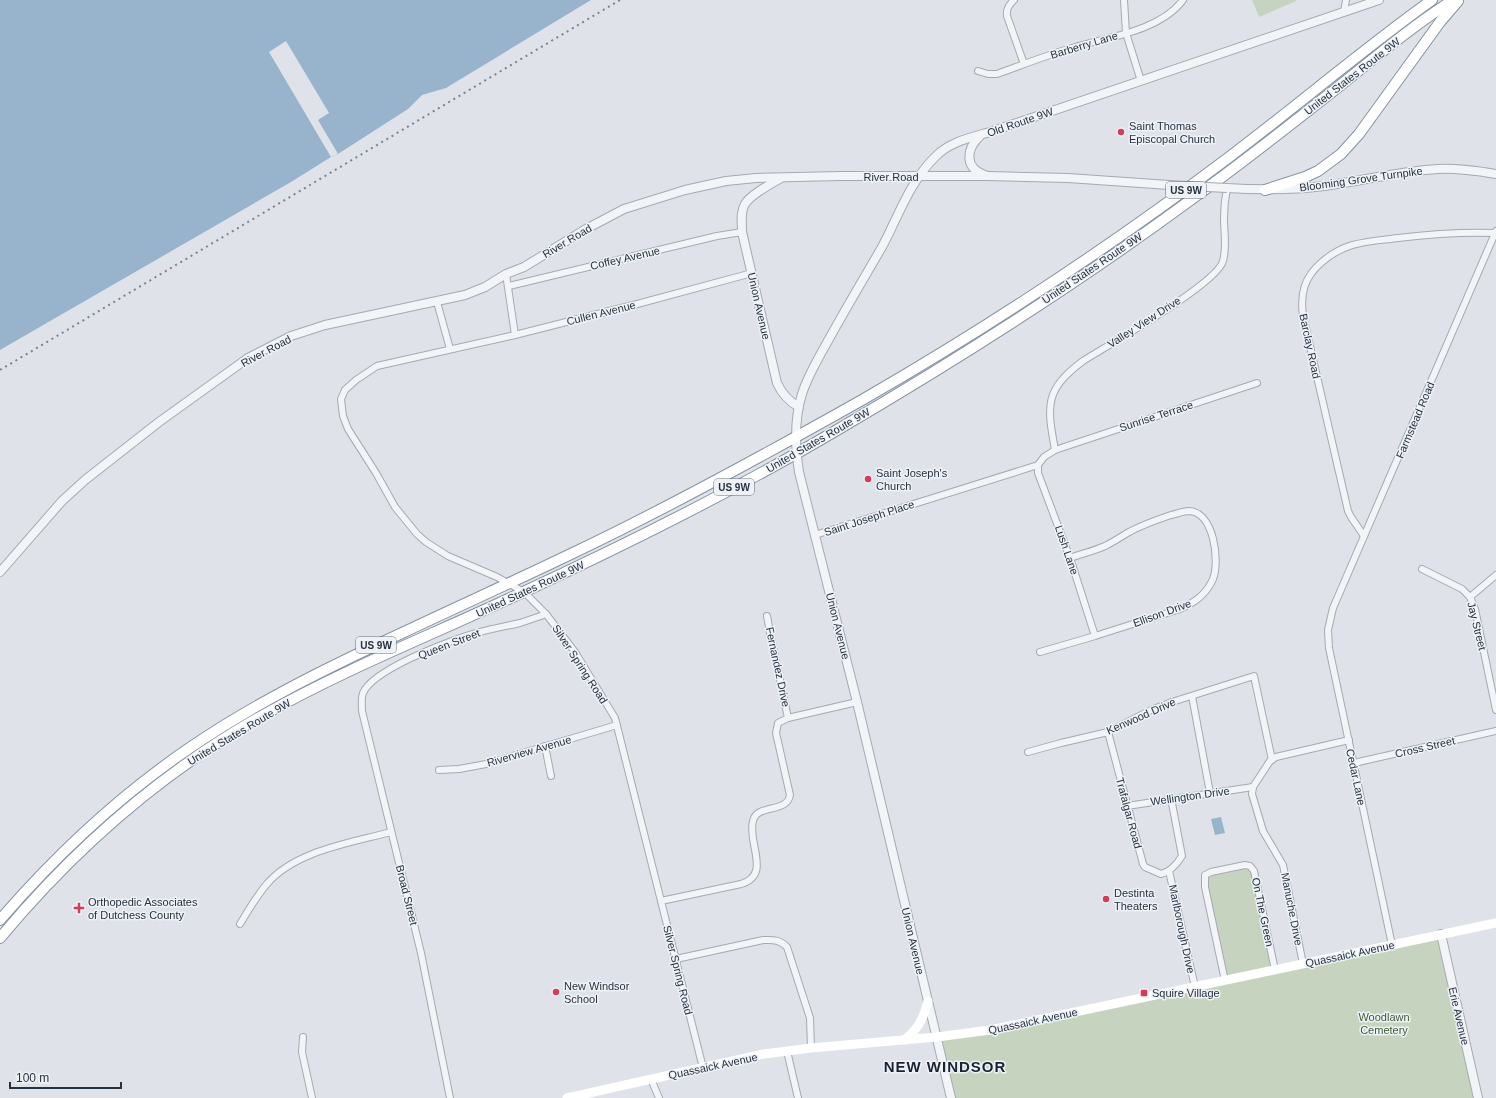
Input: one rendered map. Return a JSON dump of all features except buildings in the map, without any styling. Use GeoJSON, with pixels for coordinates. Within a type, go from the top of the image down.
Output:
{"type":"FeatureCollection","features":[{"type":"Feature","properties":{"kind":"highway","name":"United States Route 9W"},"geometry":{"type":"LineString","coordinates":[[0,920],[56,860],[120,800],[197,743],[280,692],[616,532],[796,436],[927,362],[1041,290],[1196,182],[1432,0]]}},
{"type":"Feature","properties":{"kind":"highway","name":"United States Route 9W"},"geometry":{"type":"LineString","coordinates":[[0,938],[64,867],[127,809],[198,756],[272,710],[338,676],[524,592],[661,525],[797,453],[917,382],[1047,299],[1129,244],[1271,140],[1399,39],[1453,0]]}},
{"type":"Feature","properties":{"kind":"highway"},"geometry":{"type":"LineString","coordinates":[[1265,190],[1305,177],[1318,171],[1341,154],[1359,134],[1440,22],[1460,0]]}},
{"type":"Feature","properties":{"kind":"main road","name":"Quassaick Avenue"},"geometry":{"type":"LineString","coordinates":[[567,1098],[580,1097],[651,1079],[764,1054],[811,1048],[937,1037],[990,1030],[1496,923]]}},
{"type":"Feature","properties":{"kind":"main road"},"geometry":{"type":"LineString","coordinates":[[904,1040],[914,1032],[925,1014],[928,1002]]}},
{"type":"Feature","properties":{"kind":"street"},"geometry":{"type":"LineString","coordinates":[[1014,0],[1008,6],[1006,11],[1024,64]]}},
{"type":"Feature","properties":{"kind":"street"},"geometry":{"type":"LineString","coordinates":[[1124,0],[1126,33],[1141,81]]}},
{"type":"Feature","properties":{"kind":"street","name":"Barberry Lane"},"geometry":{"type":"LineString","coordinates":[[978,71],[988,74],[997,74],[1072,48],[1145,27],[1164,18],[1176,9],[1183,0]]}},
{"type":"Feature","properties":{"kind":"street"},"geometry":{"type":"LineString","coordinates":[[1344,12],[1346,0]]}},
{"type":"Feature","properties":{"kind":"street","name":"Old Route 9W"},"geometry":{"type":"LineString","coordinates":[[799,407],[806,383],[813,369],[919,177],[934,157],[945,148],[958,142],[1344,12],[1369,1],[1379,0]]}},
{"type":"Feature","properties":{"kind":"street"},"geometry":{"type":"LineString","coordinates":[[980,135],[972,144],[969,157],[976,171],[987,176]]}},
{"type":"Feature","properties":{"kind":"street","name":"Blooming Grove Turnpike"},"geometry":{"type":"LineString","coordinates":[[1227,188],[1265,190],[1322,186],[1407,172],[1438,169],[1464,170],[1496,174]]}},
{"type":"Feature","properties":{"kind":"street","name":"River Road"},"geometry":{"type":"LineString","coordinates":[[0,572],[62,501],[84,480],[159,422],[248,358],[291,336],[325,325],[465,296],[485,287],[506,274],[524,267],[598,222],[638,204],[719,182],[741,179],[782,177],[987,176],[1068,178],[1227,188]]}},
{"type":"Feature","properties":{"kind":"street","name":"Union Avenue"},"geometry":{"type":"LineString","coordinates":[[782,177],[752,197],[745,204],[742,214],[742,232],[778,383],[785,397],[791,403],[799,407],[796,436],[800,472],[857,702],[951,1098]]}},
{"type":"Feature","properties":{"kind":"street","name":"Valley View Drive"},"geometry":{"type":"LineString","coordinates":[[1055,450],[1049,418],[1049,407],[1052,394],[1060,381],[1083,361],[1167,308],[1211,278],[1219,270],[1225,255],[1224,218],[1227,188]]}},
{"type":"Feature","properties":{"kind":"street","name":"Coffey Avenue"},"geometry":{"type":"LineString","coordinates":[[509,286],[717,236],[742,232]]}},
{"type":"Feature","properties":{"kind":"street","name":"Barclay Road"},"geometry":{"type":"LineString","coordinates":[[1364,536],[1350,518],[1348,511],[1303,316],[1301,303],[1303,289],[1308,277],[1315,268],[1333,253],[1341,248],[1360,243],[1430,234],[1496,232]]}},
{"type":"Feature","properties":{"kind":"street","name":"Farmstead Road"},"geometry":{"type":"LineString","coordinates":[[1333,608],[1496,232]]}},
{"type":"Feature","properties":{"kind":"street","name":"Cullen Avenue"},"geometry":{"type":"LineString","coordinates":[[450,350],[516,335],[752,273]]}},
{"type":"Feature","properties":{"kind":"street"},"geometry":{"type":"LineString","coordinates":[[506,274],[516,335]]}},
{"type":"Feature","properties":{"kind":"street"},"geometry":{"type":"LineString","coordinates":[[1041,290],[1047,299]]}},
{"type":"Feature","properties":{"kind":"street"},"geometry":{"type":"LineString","coordinates":[[437,302],[450,350]]}},
{"type":"Feature","properties":{"kind":"street","name":"Silver Spring Road"},"geometry":{"type":"LineString","coordinates":[[450,350],[377,366],[367,372],[344,390],[342,399],[343,416],[348,428],[395,507],[417,534],[426,542],[448,556],[497,577],[524,592],[546,614],[575,652],[615,718],[703,1068]]}},
{"type":"Feature","properties":{"kind":"street","name":"Sunrise Terrace"},"geometry":{"type":"LineString","coordinates":[[1055,450],[1257,383]]}},
{"type":"Feature","properties":{"kind":"street","name":"Saint Joseph Place"},"geometry":{"type":"LineString","coordinates":[[815,535],[1038,465],[1044,457],[1055,450]]}},
{"type":"Feature","properties":{"kind":"street","name":"Lush Lane"},"geometry":{"type":"LineString","coordinates":[[1038,465],[1038,473],[1070,558],[1095,636]]}},
{"type":"Feature","properties":{"kind":"street","name":"Ellison Drive"},"geometry":{"type":"LineString","coordinates":[[1040,652],[1180,609],[1200,598],[1209,586],[1214,571],[1215,554],[1210,526],[1199,515],[1192,512],[1181,512],[1152,521],[1103,547],[1070,558]]}},
{"type":"Feature","properties":{"kind":"street","name":"Jay Street"},"geometry":{"type":"LineString","coordinates":[[1422,569],[1462,589],[1470,597],[1475,609],[1496,710]]}},
{"type":"Feature","properties":{"kind":"street"},"geometry":{"type":"LineString","coordinates":[[1470,597],[1496,575]]}},
{"type":"Feature","properties":{"kind":"street","name":"Cedar Lane"},"geometry":{"type":"LineString","coordinates":[[1333,608],[1328,630],[1329,648],[1392,945]]}},
{"type":"Feature","properties":{"kind":"street","name":"Queen Street"},"geometry":{"type":"LineString","coordinates":[[363,694],[367,687],[376,678],[424,652],[466,636],[546,614]]}},
{"type":"Feature","properties":{"kind":"street","name":"Fernandez Drive"},"geometry":{"type":"LineString","coordinates":[[661,901],[748,882],[756,873],[757,863],[752,830],[752,822],[754,817],[762,812],[784,804],[789,799],[790,795],[788,783],[776,733],[778,723],[788,718],[767,616]]}},
{"type":"Feature","properties":{"kind":"street","name":"Kenwood Drive"},"geometry":{"type":"LineString","coordinates":[[1028,752],[1108,732],[1151,710],[1254,676],[1272,760]]}},
{"type":"Feature","properties":{"kind":"street","name":"Broad Street"},"geometry":{"type":"LineString","coordinates":[[363,694],[362,711],[421,953],[450,1098]]}},
{"type":"Feature","properties":{"kind":"street"},"geometry":{"type":"LineString","coordinates":[[1192,696],[1210,793]]}},
{"type":"Feature","properties":{"kind":"street"},"geometry":{"type":"LineString","coordinates":[[788,718],[857,702]]}},
{"type":"Feature","properties":{"kind":"street","name":"Riverview Avenue"},"geometry":{"type":"LineString","coordinates":[[439,770],[459,769],[486,764],[617,725]]}},
{"type":"Feature","properties":{"kind":"street","name":"Cross Street"},"geometry":{"type":"LineString","coordinates":[[1354,764],[1496,731]]}},
{"type":"Feature","properties":{"kind":"street","name":"Trafalgar Road"},"geometry":{"type":"LineString","coordinates":[[1108,732],[1126,806],[1143,864],[1145,867],[1161,874],[1169,871]]}},
{"type":"Feature","properties":{"kind":"street"},"geometry":{"type":"LineString","coordinates":[[1253,787],[1272,760],[1284,755],[1348,740]]}},
{"type":"Feature","properties":{"kind":"street"},"geometry":{"type":"LineString","coordinates":[[545,746],[551,776]]}},
{"type":"Feature","properties":{"kind":"street","name":"Wellington Drive"},"geometry":{"type":"LineString","coordinates":[[1126,806],[1171,798],[1253,787]]}},
{"type":"Feature","properties":{"kind":"street","name":"Manuche Drive"},"geometry":{"type":"LineString","coordinates":[[1253,787],[1252,794],[1263,831],[1283,865],[1303,964]]}},
{"type":"Feature","properties":{"kind":"street"},"geometry":{"type":"LineString","coordinates":[[1169,871],[1178,862],[1182,853],[1171,798]]}},
{"type":"Feature","properties":{"kind":"street"},"geometry":{"type":"LineString","coordinates":[[120,800],[127,809]]}},
{"type":"Feature","properties":{"kind":"street"},"geometry":{"type":"LineString","coordinates":[[240,924],[266,885],[277,874],[290,865],[317,852],[391,832]]}},
{"type":"Feature","properties":{"kind":"street","name":"On The Green"},"geometry":{"type":"LineString","coordinates":[[1225,981],[1205,887],[1205,875],[1211,872],[1245,864],[1250,866],[1254,871],[1275,970]]}},
{"type":"Feature","properties":{"kind":"street","name":"Marlborough Drive"},"geometry":{"type":"LineString","coordinates":[[1169,871],[1195,987]]}},
{"type":"Feature","properties":{"kind":"street","name":"Erie Avenue"},"geometry":{"type":"LineString","coordinates":[[1441,934],[1478,1098]]}},
{"type":"Feature","properties":{"kind":"street"},"geometry":{"type":"LineString","coordinates":[[676,959],[763,940],[777,940],[782,942],[787,947],[810,1018],[811,1048]]}},
{"type":"Feature","properties":{"kind":"street"},"geometry":{"type":"LineString","coordinates":[[303,1037],[302,1052],[312,1098]]}},
{"type":"Feature","properties":{"kind":"street"},"geometry":{"type":"LineString","coordinates":[[787,1051],[798,1098]]}},
{"type":"Feature","properties":{"kind":"street"},"geometry":{"type":"LineString","coordinates":[[651,1079],[659,1098]]}},
{"type":"Feature","properties":{"kind":"green space"},"geometry":{"type":"Polygon","coordinates":[[[1252,0],[1296,0],[1296,1],[1259,17],[1252,0]]]}},
{"type":"Feature","properties":{"kind":"green space","name":"Woodlawn Cemetery"},"geometry":{"type":"Polygon","coordinates":[[[1250,866],[1275,970],[1441,934],[1477,1098],[951,1098],[937,1037],[1225,981],[1205,875],[1250,866]]]}},
{"type":"Feature","properties":{"kind":"water"},"geometry":{"type":"Polygon","coordinates":[[[0,0],[591,0],[446,88],[422,95],[408,109],[338,154],[0,350],[0,0]]]}},
{"type":"Feature","properties":{"kind":"water"},"geometry":{"type":"Polygon","coordinates":[[[1221,817],[1225,833],[1215,835],[1211,819],[1221,817]]]}},
{"type":"Feature","properties":{"kind":"pier"},"geometry":{"type":"Polygon","coordinates":[[[286,41],[329,113],[318,120],[338,154],[331,157],[269,52],[286,41]]]}},
{"type":"Feature","properties":{"kind":"railway"},"geometry":{"type":"LineString","coordinates":[[0,370],[620,0]]}},
{"type":"Feature","properties":{"kind":"place","name":"Saint Thomas Episcopal Church"},"geometry":{"type":"Point","coordinates":[1121,132]}},
{"type":"Feature","properties":{"kind":"place","name":"Saint Joseph's Church"},"geometry":{"type":"Point","coordinates":[868,479]}},
{"type":"Feature","properties":{"kind":"place","name":"Destinta Theaters"},"geometry":{"type":"Point","coordinates":[1106,899]}},
{"type":"Feature","properties":{"kind":"place","name":"Orthopedic Associates of Dutchess County"},"geometry":{"type":"Point","coordinates":[79,908]}},
{"type":"Feature","properties":{"kind":"place","name":"New Windsor School"},"geometry":{"type":"Point","coordinates":[556,992]}},
{"type":"Feature","properties":{"kind":"place","name":"Squire Village"},"geometry":{"type":"Point","coordinates":[1144,993]}},
{"type":"Feature","properties":{"kind":"district","name":"NEW WINDSOR"},"geometry":{"type":"Point","coordinates":[945,1067]}}]}
